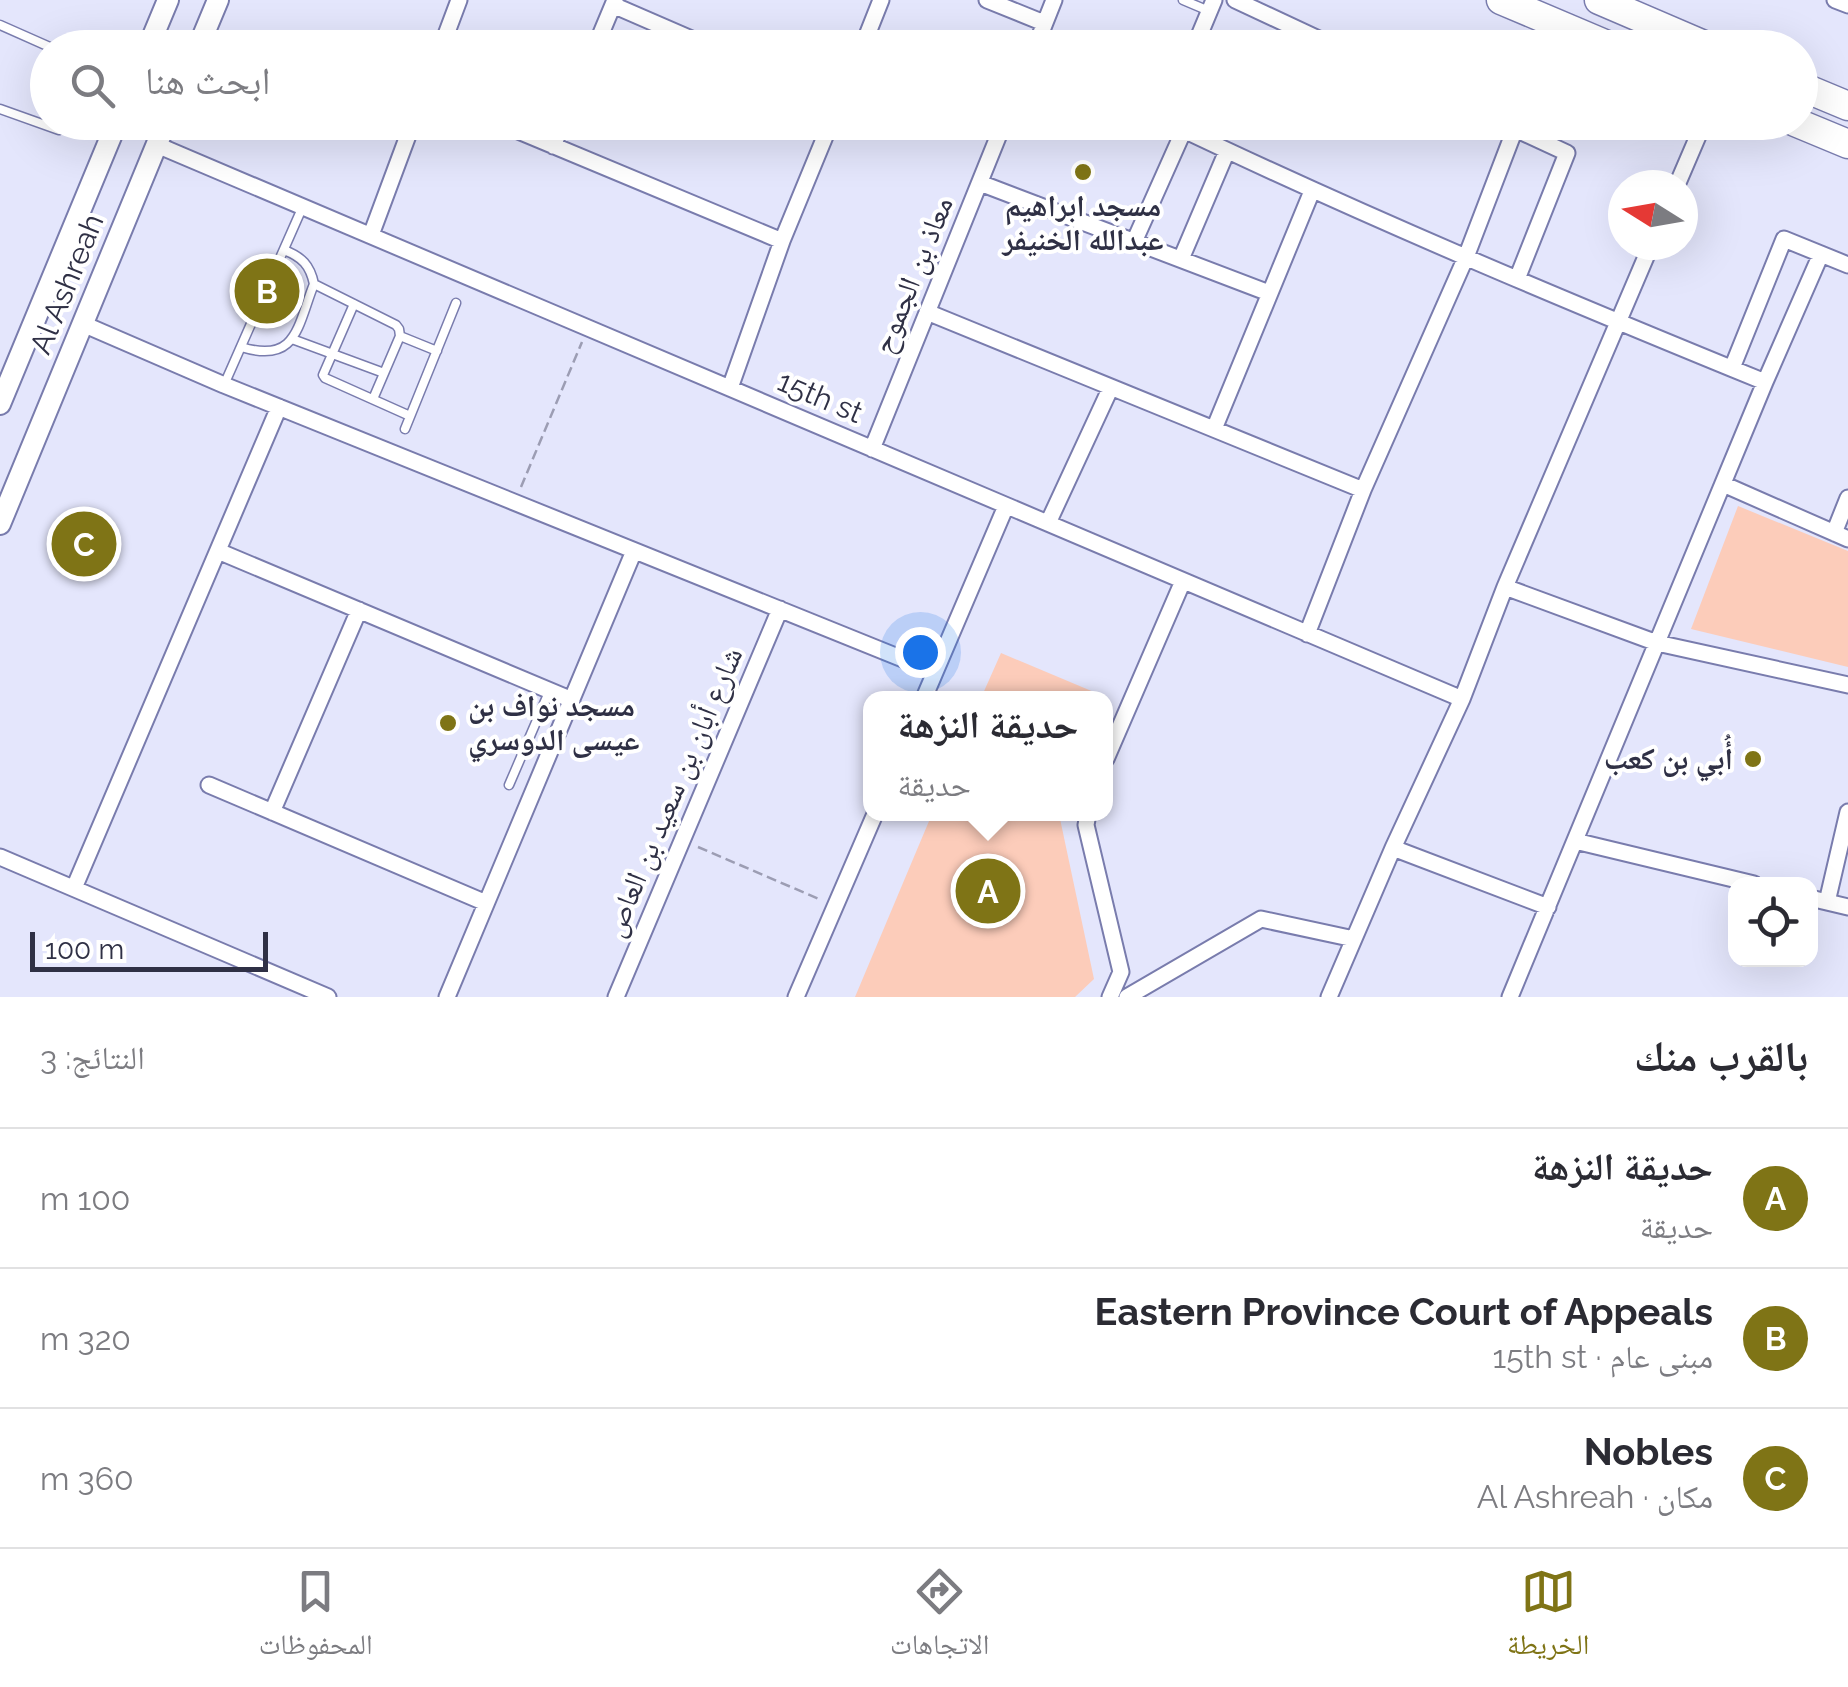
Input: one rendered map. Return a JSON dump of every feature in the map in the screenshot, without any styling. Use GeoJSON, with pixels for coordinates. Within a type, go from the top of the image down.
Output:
{"type":"FeatureCollection","features":[{"type":"Feature","properties":{"kind":"highway"},"geometry":{"type":"LineString","coordinates":[[1501,0],[1572,30]]}},
{"type":"Feature","properties":{"kind":"highway"},"geometry":{"type":"LineString","coordinates":[[1600,0],[1669,30]]}},
{"type":"Feature","properties":{"kind":"highway"},"geometry":{"type":"LineString","coordinates":[[1818,94],[1848,106]]}},
{"type":"Feature","properties":{"kind":"highway"},"geometry":{"type":"LineString","coordinates":[[1818,132],[1848,144]]}},
{"type":"Feature","properties":{"kind":"street"},"geometry":{"type":"LineString","coordinates":[[156,30],[168,0]]}},
{"type":"Feature","properties":{"kind":"street"},"geometry":{"type":"LineString","coordinates":[[206,30],[218,0]]}},
{"type":"Feature","properties":{"kind":"street"},"geometry":{"type":"LineString","coordinates":[[448,30],[459,0]]}},
{"type":"Feature","properties":{"kind":"street"},"geometry":{"type":"LineString","coordinates":[[869,30],[881,0]]}},
{"type":"Feature","properties":{"kind":"street"},"geometry":{"type":"LineString","coordinates":[[987,0],[1044,23]]}},
{"type":"Feature","properties":{"kind":"street"},"geometry":{"type":"LineString","coordinates":[[1041,30],[1054,0]]}},
{"type":"Feature","properties":{"kind":"street"},"geometry":{"type":"LineString","coordinates":[[1235,0],[1299,30]]}},
{"type":"Feature","properties":{"kind":"street"},"geometry":{"type":"LineString","coordinates":[[1836,0],[1848,5]]}},
{"type":"Feature","properties":{"kind":"street"},"geometry":{"type":"LineString","coordinates":[[602,30],[614,2],[674,30]]}},
{"type":"Feature","properties":{"kind":"street"},"geometry":{"type":"LineString","coordinates":[[1201,30],[1211,6]]}},
{"type":"Feature","properties":{"kind":"street","name":"Al Ashreah"},"geometry":{"type":"LineString","coordinates":[[0,404],[110,140]]}},
{"type":"Feature","properties":{"kind":"street","name":"Al Ashreah"},"geometry":{"type":"LineString","coordinates":[[0,524],[158,140]]}},
{"type":"Feature","properties":{"kind":"street"},"geometry":{"type":"LineString","coordinates":[[371,235],[406,140]]}},
{"type":"Feature","properties":{"kind":"street"},"geometry":{"type":"LineString","coordinates":[[539,140],[782,242]]}},
{"type":"Feature","properties":{"kind":"street"},"geometry":{"type":"LineString","coordinates":[[553,146],[556,140]]}},
{"type":"Feature","properties":{"kind":"street"},"geometry":{"type":"LineString","coordinates":[[730,388],[824,140]]}},
{"type":"Feature","properties":{"kind":"street","name":"معاذ بن الجموح"},"geometry":{"type":"LineString","coordinates":[[872,449],[997,140]]}},
{"type":"Feature","properties":{"kind":"street"},"geometry":{"type":"LineString","coordinates":[[1134,242],[1180,140]]}},
{"type":"Feature","properties":{"kind":"street"},"geometry":{"type":"LineString","coordinates":[[1204,140],[1312,191],[1765,382]]}},
{"type":"Feature","properties":{"kind":"street"},"geometry":{"type":"LineString","coordinates":[[1307,634],[1363,490],[1466,257],[1504,140]]}},
{"type":"Feature","properties":{"kind":"street"},"geometry":{"type":"LineString","coordinates":[[1517,279],[1567,153],[1539,140]]}},
{"type":"Feature","properties":{"kind":"street"},"geometry":{"type":"LineString","coordinates":[[1683,170],[1696,140]]}},
{"type":"Feature","properties":{"kind":"street","name":"15th st"},"geometry":{"type":"LineString","coordinates":[[156,145],[1462,700]]}},
{"type":"Feature","properties":{"kind":"street"},"geometry":{"type":"LineString","coordinates":[[1181,259],[1227,151]]}},
{"type":"Feature","properties":{"kind":"street"},"geometry":{"type":"LineString","coordinates":[[980,183],[1270,293]]}},
{"type":"Feature","properties":{"kind":"street"},"geometry":{"type":"LineString","coordinates":[[1214,428],[1312,191]]}},
{"type":"Feature","properties":{"kind":"street"},"geometry":{"type":"LineString","coordinates":[[1732,368],[1784,239],[1848,265]]}},
{"type":"Feature","properties":{"kind":"street"},"geometry":{"type":"LineString","coordinates":[[1510,997],[1821,254]]}},
{"type":"Feature","properties":{"kind":"street"},"geometry":{"type":"LineString","coordinates":[[1329,997],[1462,700],[1505,587],[1645,260]]}},
{"type":"Feature","properties":{"kind":"street"},"geometry":{"type":"LineString","coordinates":[[928,312],[1363,490]]}},
{"type":"Feature","properties":{"kind":"street"},"geometry":{"type":"LineString","coordinates":[[83,324],[935,672]]}},
{"type":"Feature","properties":{"kind":"street"},"geometry":{"type":"LineString","coordinates":[[1048,524],[1110,387]]}},
{"type":"Feature","properties":{"kind":"street"},"geometry":{"type":"LineString","coordinates":[[74,888],[279,407]]}},
{"type":"Feature","properties":{"kind":"street"},"geometry":{"type":"LineString","coordinates":[[1723,484],[1841,536],[1848,498]]}},
{"type":"Feature","properties":{"kind":"street"},"geometry":{"type":"LineString","coordinates":[[927,691],[1006,506]]}},
{"type":"Feature","properties":{"kind":"street"},"geometry":{"type":"LineString","coordinates":[[447,997],[634,550]]}},
{"type":"Feature","properties":{"kind":"street"},"geometry":{"type":"LineString","coordinates":[[218,551],[572,700]]}},
{"type":"Feature","properties":{"kind":"street"},"geometry":{"type":"LineString","coordinates":[[1113,743],[1183,581]]}},
{"type":"Feature","properties":{"kind":"street"},"geometry":{"type":"LineString","coordinates":[[1505,587],[1657,643],[1848,685]]}},
{"type":"Feature","properties":{"kind":"street","name":"شارع أبان بن سعيد بن العاص"},"geometry":{"type":"LineString","coordinates":[[616,997],[780,609]]}},
{"type":"Feature","properties":{"kind":"street"},"geometry":{"type":"LineString","coordinates":[[272,812],[359,610]]}},
{"type":"Feature","properties":{"kind":"street"},"geometry":{"type":"LineString","coordinates":[[208,785],[486,903]]}},
{"type":"Feature","properties":{"kind":"street"},"geometry":{"type":"LineString","coordinates":[[1848,812],[1819,900],[1848,908]]}},
{"type":"Feature","properties":{"kind":"street"},"geometry":{"type":"LineString","coordinates":[[796,997],[872,821]]}},
{"type":"Feature","properties":{"kind":"street"},"geometry":{"type":"LineString","coordinates":[[1087,821],[1121,972],[1110,997]]}},
{"type":"Feature","properties":{"kind":"street"},"geometry":{"type":"LineString","coordinates":[[1576,841],[1728,878]]}},
{"type":"Feature","properties":{"kind":"street"},"geometry":{"type":"LineString","coordinates":[[1393,848],[1548,907]]}},
{"type":"Feature","properties":{"kind":"street"},"geometry":{"type":"LineString","coordinates":[[0,857],[328,997]]}},
{"type":"Feature","properties":{"kind":"street"},"geometry":{"type":"LineString","coordinates":[[1127,997],[1261,919],[1354,939]]}},
{"type":"Feature","properties":{"kind":"lane"},"geometry":{"type":"LineString","coordinates":[[1183,0],[1211,6]]}},
{"type":"Feature","properties":{"kind":"lane"},"geometry":{"type":"LineString","coordinates":[[0,26],[30,39]]}},
{"type":"Feature","properties":{"kind":"lane"},"geometry":{"type":"LineString","coordinates":[[0,109],[30,120]]}},
{"type":"Feature","properties":{"kind":"lane"},"geometry":{"type":"LineString","coordinates":[[224,384],[303,206]]}},
{"type":"Feature","properties":{"kind":"lane"},"geometry":{"type":"LineString","coordinates":[[241,347],[256,351],[281,349],[292,338],[314,284],[308,265],[284,250]]}},
{"type":"Feature","properties":{"kind":"lane"},"geometry":{"type":"LineString","coordinates":[[314,284],[399,329],[400,336],[373,399]]}},
{"type":"Feature","properties":{"kind":"lane"},"geometry":{"type":"LineString","coordinates":[[405,430],[456,302]]}},
{"type":"Feature","properties":{"kind":"lane"},"geometry":{"type":"LineString","coordinates":[[354,304],[323,371],[325,378],[410,416]]}},
{"type":"Feature","properties":{"kind":"lane"},"geometry":{"type":"LineString","coordinates":[[400,336],[436,351]]}},
{"type":"Feature","properties":{"kind":"lane"},"geometry":{"type":"LineString","coordinates":[[292,338],[384,373]]}},
{"type":"Feature","properties":{"kind":"lane"},"geometry":{"type":"LineString","coordinates":[[509,785],[550,690]]}},
{"type":"Feature","properties":{"kind":"path"},"geometry":{"type":"LineString","coordinates":[[514,502],[588,328]]}},
{"type":"Feature","properties":{"kind":"path"},"geometry":{"type":"LineString","coordinates":[[682,840],[835,906]]}},
{"type":"Feature","properties":{"kind":"shaded area"},"geometry":{"type":"Polygon","coordinates":[[[1738,506],[1848,551],[1848,667],[1691,629],[1738,506]]]}},
{"type":"Feature","properties":{"kind":"shaded area"},"geometry":{"type":"Polygon","coordinates":[[[1001,653],[1091,691],[984,691],[1001,653]]]}},
{"type":"Feature","properties":{"kind":"shaded area"},"geometry":{"type":"Polygon","coordinates":[[[929,821],[1060,821],[1094,979],[1075,997],[855,997],[929,821]]]}},
{"type":"Feature","properties":{"kind":"place","name":"مسجد ابراهيم عبدالله الخنيفر"},"geometry":{"type":"Point","coordinates":[1083,172]}},
{"type":"Feature","properties":{"kind":"place","name":"Eastern Province Court of Appeals"},"geometry":{"type":"Point","coordinates":[267,291]}},
{"type":"Feature","properties":{"kind":"place","name":"Nobles"},"geometry":{"type":"Point","coordinates":[84,544]}},
{"type":"Feature","properties":{"kind":"place","name":"مسجد نواف بن عيسى الدوسري"},"geometry":{"type":"Point","coordinates":[448,723]}},
{"type":"Feature","properties":{"kind":"place","name":"أُبي بن كعب"},"geometry":{"type":"Point","coordinates":[1753,759]}},
{"type":"Feature","properties":{"kind":"place","name":"حديقة النزهة"},"geometry":{"type":"Point","coordinates":[988,891]}}]}
